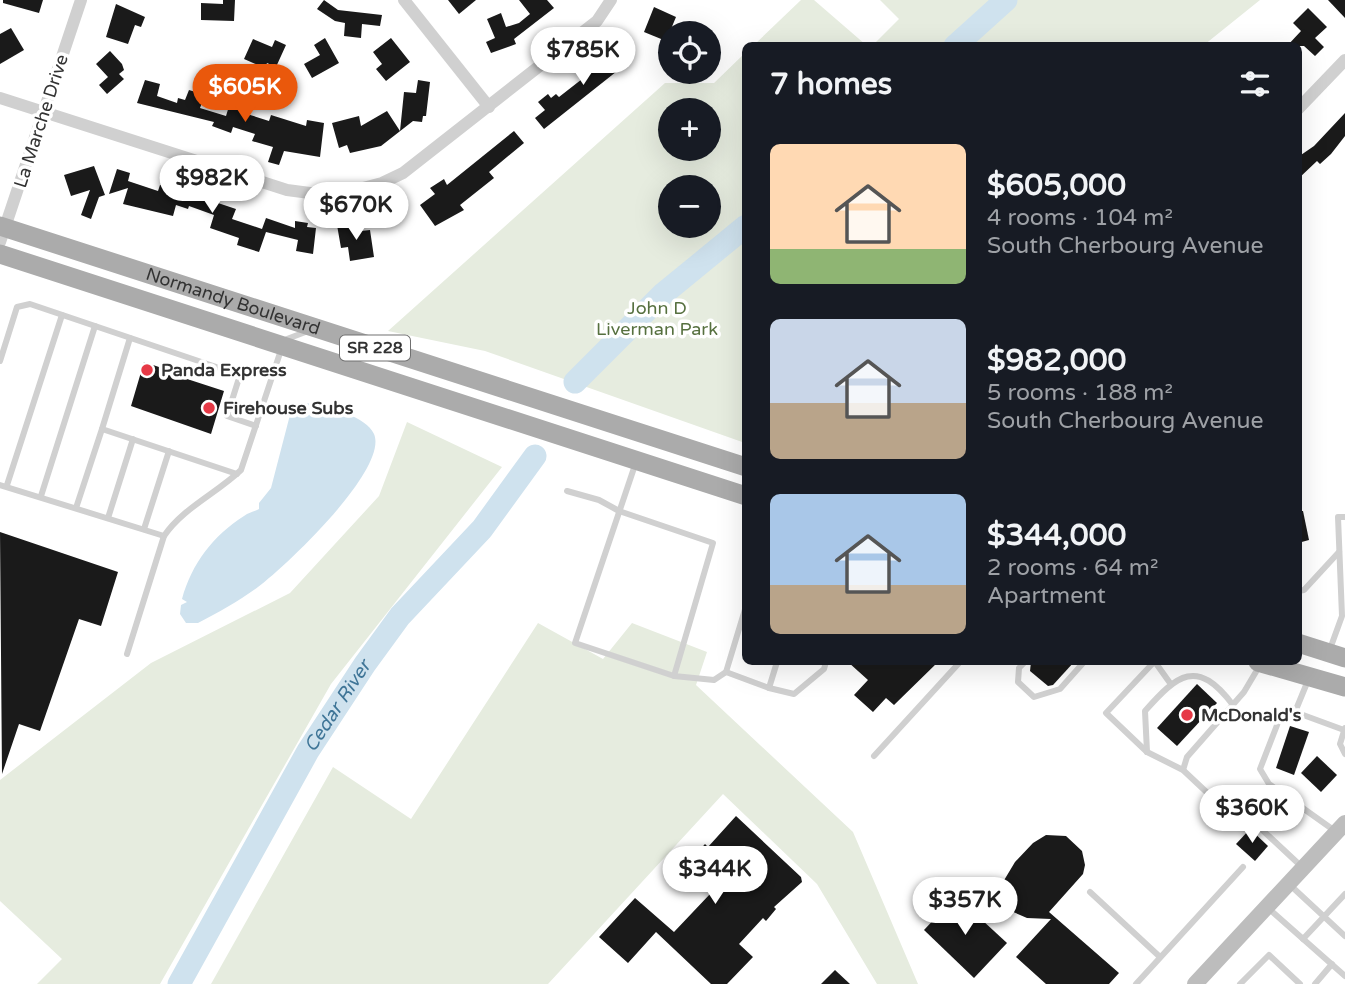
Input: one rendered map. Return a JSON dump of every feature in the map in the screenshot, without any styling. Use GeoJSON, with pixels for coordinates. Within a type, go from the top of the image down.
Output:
{"type":"FeatureCollection","features":[{"type":"Feature","properties":{"kind":"main road","name":"Normandy Boulevard"},"geometry":{"type":"LineString","coordinates":[[2,232],[316,329],[742,469]]}},
{"type":"Feature","properties":{"kind":"main road","name":"Normandy Boulevard"},"geometry":{"type":"LineString","coordinates":[[0,254],[742,495]]}},
{"type":"Feature","properties":{"kind":"main road"},"geometry":{"type":"LineString","coordinates":[[636,460],[659,452],[731,472],[742,471]]}},
{"type":"Feature","properties":{"kind":"main road"},"geometry":{"type":"LineString","coordinates":[[1302,644],[1336,655]]}},
{"type":"Feature","properties":{"kind":"main road"},"geometry":{"type":"LineString","coordinates":[[1270,665],[1345,687]]}},
{"type":"Feature","properties":{"kind":"main road"},"geometry":{"type":"LineString","coordinates":[[1195,984],[1341,828]]}},
{"type":"Feature","properties":{"kind":"street","name":"La Marche Drive"},"geometry":{"type":"LineString","coordinates":[[2,232],[80,0]]}},
{"type":"Feature","properties":{"kind":"street"},"geometry":{"type":"LineString","coordinates":[[404,0],[489,107]]}},
{"type":"Feature","properties":{"kind":"street"},"geometry":{"type":"LineString","coordinates":[[0,98],[287,190],[325,195],[344,193],[382,183],[403,173],[597,21],[611,0]]}},
{"type":"Feature","properties":{"kind":"street"},"geometry":{"type":"LineString","coordinates":[[1302,105],[1345,60]]}},
{"type":"Feature","properties":{"kind":"lane"},"geometry":{"type":"LineString","coordinates":[[0,361],[17,307],[30,304],[240,375],[226,416],[257,426]]}},
{"type":"Feature","properties":{"kind":"lane"},"geometry":{"type":"LineString","coordinates":[[62,315],[4,485],[164,536]]}},
{"type":"Feature","properties":{"kind":"lane"},"geometry":{"type":"LineString","coordinates":[[41,496],[95,326]]}},
{"type":"Feature","properties":{"kind":"lane"},"geometry":{"type":"LineString","coordinates":[[127,654],[164,536],[175,521],[237,474],[257,426],[282,347],[296,334],[316,329]]}},
{"type":"Feature","properties":{"kind":"lane"},"geometry":{"type":"LineString","coordinates":[[76,508],[130,338]]}},
{"type":"Feature","properties":{"kind":"lane"},"geometry":{"type":"LineString","coordinates":[[102,429],[237,474]]}},
{"type":"Feature","properties":{"kind":"lane"},"geometry":{"type":"LineString","coordinates":[[108,518],[133,439]]}},
{"type":"Feature","properties":{"kind":"lane"},"geometry":{"type":"LineString","coordinates":[[144,529],[169,451]]}},
{"type":"Feature","properties":{"kind":"lane"},"geometry":{"type":"LineString","coordinates":[[636,460],[575,643],[674,676],[714,680],[726,672],[742,619]]}},
{"type":"Feature","properties":{"kind":"lane"},"geometry":{"type":"LineString","coordinates":[[567,491],[599,500],[619,511],[713,543],[674,676]]}},
{"type":"Feature","properties":{"kind":"lane"},"geometry":{"type":"LineString","coordinates":[[1336,655],[1342,616],[1338,517],[1345,517]]}},
{"type":"Feature","properties":{"kind":"lane"},"geometry":{"type":"LineString","coordinates":[[1302,591],[1339,552]]}},
{"type":"Feature","properties":{"kind":"lane"},"geometry":{"type":"LineString","coordinates":[[769,688],[776,665]]}},
{"type":"Feature","properties":{"kind":"lane"},"geometry":{"type":"LineString","coordinates":[[726,672],[794,694],[824,669],[825,665]]}},
{"type":"Feature","properties":{"kind":"lane"},"geometry":{"type":"LineString","coordinates":[[874,756],[957,665]]}},
{"type":"Feature","properties":{"kind":"lane"},"geometry":{"type":"LineString","coordinates":[[1022,665],[1019,668],[1018,682],[1034,697],[1060,689],[1081,665]]}},
{"type":"Feature","properties":{"kind":"lane"},"geometry":{"type":"LineString","coordinates":[[1152,665],[1106,713],[1147,752],[1182,770],[1232,816],[1258,826],[1303,868]]}},
{"type":"Feature","properties":{"kind":"lane"},"geometry":{"type":"LineString","coordinates":[[1157,665],[1170,683]]}},
{"type":"Feature","properties":{"kind":"lane"},"geometry":{"type":"LineString","coordinates":[[1182,770],[1187,757],[1233,705],[1258,665]]}},
{"type":"Feature","properties":{"kind":"lane"},"geometry":{"type":"LineString","coordinates":[[1147,752],[1145,711],[1170,683],[1185,675],[1195,677],[1214,684],[1233,705]]}},
{"type":"Feature","properties":{"kind":"lane"},"geometry":{"type":"LineString","coordinates":[[1310,677],[1295,712],[1279,720],[1260,769],[1269,784],[1341,828]]}},
{"type":"Feature","properties":{"kind":"lane"},"geometry":{"type":"LineString","coordinates":[[1295,712],[1345,729],[1340,744],[1345,754]]}},
{"type":"Feature","properties":{"kind":"lane"},"geometry":{"type":"LineString","coordinates":[[1136,984],[1243,867]]}},
{"type":"Feature","properties":{"kind":"lane"},"geometry":{"type":"LineString","coordinates":[[1288,884],[1345,936]]}},
{"type":"Feature","properties":{"kind":"lane"},"geometry":{"type":"LineString","coordinates":[[1090,892],[1160,957]]}},
{"type":"Feature","properties":{"kind":"lane"},"geometry":{"type":"LineString","coordinates":[[1303,939],[1345,894]]}},
{"type":"Feature","properties":{"kind":"lane"},"geometry":{"type":"LineString","coordinates":[[1267,907],[1345,976]]}},
{"type":"Feature","properties":{"kind":"lane"},"geometry":{"type":"LineString","coordinates":[[1240,984],[1269,955],[1300,984]]}},
{"type":"Feature","properties":{"kind":"lane"},"geometry":{"type":"LineString","coordinates":[[1315,984],[1332,964]]}},
{"type":"Feature","properties":{"kind":"green space"},"geometry":{"type":"Polygon","coordinates":[[[801,0],[814,0],[863,42],[757,42],[801,0]]]}},
{"type":"Feature","properties":{"kind":"green space"},"geometry":{"type":"Polygon","coordinates":[[[880,0],[1260,0],[1208,42],[876,42],[899,19],[880,0]]]}},
{"type":"Feature","properties":{"kind":"green space","name":"John D Liverman Park"},"geometry":{"type":"Polygon","coordinates":[[[742,56],[742,442],[485,351],[388,331],[664,84],[721,84],[721,76],[742,56]]]}},
{"type":"Feature","properties":{"kind":"green space"},"geometry":{"type":"Polygon","coordinates":[[[407,422],[502,467],[331,684],[160,984],[37,984],[62,959],[0,901],[0,780],[151,663],[290,593],[379,496],[407,422]]]}},
{"type":"Feature","properties":{"kind":"green space"},"geometry":{"type":"Polygon","coordinates":[[[538,623],[603,659],[632,623],[707,652],[696,685],[853,832],[918,984],[877,984],[817,884],[723,794],[548,984],[211,984],[333,767],[411,819],[538,623]]]}},
{"type":"Feature","properties":{"kind":"water"},"geometry":{"type":"Polygon","coordinates":[[[313,403],[347,414],[370,428],[374,434],[374,450],[366,470],[332,516],[290,560],[244,597],[198,623],[186,623],[180,614],[181,605],[187,602],[182,599],[198,562],[223,532],[259,509],[259,503],[271,488],[291,411],[303,404],[313,403]]]}},
{"type":"Feature","properties":{"kind":"building"},"geometry":{"type":"Polygon","coordinates":[[[3,0],[43,0],[39,13],[3,3],[3,0]]]}},
{"type":"Feature","properties":{"kind":"building"},"geometry":{"type":"Polygon","coordinates":[[[223,0],[235,0],[234,21],[201,20],[201,3],[223,4],[223,0]]]}},
{"type":"Feature","properties":{"kind":"building"},"geometry":{"type":"Polygon","coordinates":[[[324,0],[338,10],[382,15],[380,26],[362,24],[361,38],[344,36],[345,23],[335,21],[317,9],[324,0]]]}},
{"type":"Feature","properties":{"kind":"building"},"geometry":{"type":"Polygon","coordinates":[[[448,0],[476,0],[459,14],[448,0]]]}},
{"type":"Feature","properties":{"kind":"building"},"geometry":{"type":"Polygon","coordinates":[[[519,0],[547,0],[554,8],[514,39],[516,44],[491,53],[486,42],[495,38],[487,19],[501,13],[506,27],[519,23],[530,14],[519,0]]]}},
{"type":"Feature","properties":{"kind":"building"},"geometry":{"type":"Polygon","coordinates":[[[1328,0],[1345,0],[1345,18],[1328,0]]]}},
{"type":"Feature","properties":{"kind":"building"},"geometry":{"type":"Polygon","coordinates":[[[116,4],[145,17],[141,27],[135,25],[128,44],[106,37],[116,4]]]}},
{"type":"Feature","properties":{"kind":"building"},"geometry":{"type":"Polygon","coordinates":[[[654,7],[676,17],[674,21],[658,21],[658,38],[644,32],[654,7]]]}},
{"type":"Feature","properties":{"kind":"building"},"geometry":{"type":"Polygon","coordinates":[[[1308,8],[1327,27],[1315,38],[1324,47],[1315,56],[1302,46],[1302,42],[1291,42],[1301,31],[1293,23],[1308,8]]]}},
{"type":"Feature","properties":{"kind":"building"},"geometry":{"type":"Polygon","coordinates":[[[11,28],[24,50],[0,64],[0,34],[11,28]]]}},
{"type":"Feature","properties":{"kind":"building"},"geometry":{"type":"Polygon","coordinates":[[[325,38],[339,63],[312,78],[304,64],[320,55],[314,45],[325,38]]]}},
{"type":"Feature","properties":{"kind":"building"},"geometry":{"type":"Polygon","coordinates":[[[391,38],[410,62],[386,81],[376,69],[382,64],[373,52],[391,38]]]}},
{"type":"Feature","properties":{"kind":"building"},"geometry":{"type":"Polygon","coordinates":[[[253,39],[272,47],[275,40],[286,45],[276,67],[267,63],[265,68],[244,59],[253,39]]]}},
{"type":"Feature","properties":{"kind":"building"},"geometry":{"type":"Polygon","coordinates":[[[624,40],[632,50],[626,55],[631,60],[544,129],[535,118],[545,110],[538,102],[548,94],[551,98],[556,94],[559,97],[618,51],[615,47],[624,40]]]}},
{"type":"Feature","properties":{"kind":"building"},"geometry":{"type":"Polygon","coordinates":[[[110,51],[122,64],[124,70],[119,74],[124,79],[107,94],[99,85],[108,77],[96,64],[110,51]]]}},
{"type":"Feature","properties":{"kind":"building"},"geometry":{"type":"Polygon","coordinates":[[[145,80],[160,84],[157,96],[177,103],[178,98],[185,100],[189,90],[205,95],[200,108],[226,116],[230,103],[249,110],[247,114],[269,121],[271,115],[306,126],[307,120],[324,123],[320,157],[284,151],[279,165],[268,162],[273,147],[252,141],[255,134],[233,127],[231,133],[212,126],[214,122],[137,103],[145,80]]]}},
{"type":"Feature","properties":{"kind":"building"},"geometry":{"type":"Polygon","coordinates":[[[418,80],[430,82],[426,116],[423,116],[422,122],[413,121],[381,146],[350,153],[347,145],[339,148],[332,123],[359,116],[361,126],[387,111],[400,131],[404,92],[416,93],[418,80]]]}},
{"type":"Feature","properties":{"kind":"building"},"geometry":{"type":"Polygon","coordinates":[[[1345,113],[1345,136],[1331,154],[1320,164],[1317,161],[1302,175],[1302,154],[1314,146],[1345,113]]]}},
{"type":"Feature","properties":{"kind":"building"},"geometry":{"type":"Polygon","coordinates":[[[514,131],[524,143],[489,172],[494,178],[460,205],[464,210],[435,226],[420,205],[435,194],[430,188],[444,179],[447,185],[514,131]]]}},
{"type":"Feature","properties":{"kind":"building"},"geometry":{"type":"Polygon","coordinates":[[[94,166],[105,195],[99,197],[91,219],[81,215],[90,190],[71,196],[64,175],[94,166]]]}},
{"type":"Feature","properties":{"kind":"building"},"geometry":{"type":"Polygon","coordinates":[[[117,169],[130,173],[128,181],[158,191],[160,185],[202,201],[203,198],[236,209],[232,219],[262,229],[266,218],[295,228],[295,221],[308,223],[307,227],[316,228],[313,254],[296,251],[298,240],[266,232],[259,252],[237,245],[239,238],[210,228],[214,215],[189,206],[188,209],[176,205],[173,216],[123,204],[128,188],[109,194],[117,169]]]}},
{"type":"Feature","properties":{"kind":"building"},"geometry":{"type":"Polygon","coordinates":[[[350,223],[352,232],[370,230],[374,257],[350,261],[348,247],[341,248],[337,225],[350,223]]]}},
{"type":"Feature","properties":{"kind":"building"},"geometry":{"type":"Polygon","coordinates":[[[144,362],[183,372],[181,377],[224,391],[211,434],[131,406],[144,362]]]}},
{"type":"Feature","properties":{"kind":"building"},"geometry":{"type":"Polygon","coordinates":[[[1302,511],[1303,511],[1309,540],[1302,542],[1302,511]]]}},
{"type":"Feature","properties":{"kind":"building"},"geometry":{"type":"Polygon","coordinates":[[[0,532],[118,572],[101,626],[79,619],[40,731],[19,724],[2,774],[0,532]]]}},
{"type":"Feature","properties":{"kind":"building"},"geometry":{"type":"Polygon","coordinates":[[[851,665],[935,665],[894,705],[886,698],[873,712],[854,695],[868,680],[851,665]]]}},
{"type":"Feature","properties":{"kind":"building"},"geometry":{"type":"Polygon","coordinates":[[[1031,665],[1071,665],[1053,685],[1048,686],[1030,671],[1031,665]]]}},
{"type":"Feature","properties":{"kind":"building","name":"McDonald's"},"geometry":{"type":"Polygon","coordinates":[[[1197,684],[1217,703],[1177,746],[1157,728],[1197,684]]]}},
{"type":"Feature","properties":{"kind":"building"},"geometry":{"type":"Polygon","coordinates":[[[1290,726],[1309,732],[1294,775],[1276,768],[1290,726]]]}},
{"type":"Feature","properties":{"kind":"building"},"geometry":{"type":"Polygon","coordinates":[[[1317,756],[1337,775],[1321,792],[1301,773],[1317,756]]]}},
{"type":"Feature","properties":{"kind":"building"},"geometry":{"type":"Polygon","coordinates":[[[736,816],[801,877],[802,882],[774,907],[776,909],[766,921],[763,918],[739,944],[753,957],[727,984],[711,984],[656,932],[628,963],[599,937],[635,898],[674,932],[710,894],[685,871],[698,857],[695,855],[705,844],[708,847],[736,816]]]}},
{"type":"Feature","properties":{"kind":"building"},"geometry":{"type":"Polygon","coordinates":[[[1250,829],[1268,846],[1255,861],[1236,844],[1250,829]]]}},
{"type":"Feature","properties":{"kind":"building"},"geometry":{"type":"Polygon","coordinates":[[[1046,835],[1066,836],[1082,851],[1085,865],[1083,874],[1049,912],[1119,973],[1109,984],[1046,984],[1016,957],[1051,919],[1027,918],[1011,911],[1003,898],[1003,882],[1015,862],[1033,843],[1046,835]]]}},
{"type":"Feature","properties":{"kind":"building"},"geometry":{"type":"Polygon","coordinates":[[[956,896],[1007,943],[974,978],[924,930],[956,896]]]}},
{"type":"Feature","properties":{"kind":"building"},"geometry":{"type":"Polygon","coordinates":[[[835,970],[850,984],[821,984],[835,970]]]}},
{"type":"Feature","properties":{"kind":"waterway","name":"Cedar River"},"geometry":{"type":"LineString","coordinates":[[959,42],[1006,0]]}},
{"type":"Feature","properties":{"kind":"waterway","name":"Cedar River"},"geometry":{"type":"LineString","coordinates":[[575,382],[663,294],[742,229]]}},
{"type":"Feature","properties":{"kind":"waterway","name":"Cedar River"},"geometry":{"type":"LineString","coordinates":[[179,984],[308,751],[365,664],[400,616],[482,529],[535,456]]}},
{"type":"Feature","properties":{"kind":"place","name":"Panda Express"},"geometry":{"type":"Point","coordinates":[147,370]}},
{"type":"Feature","properties":{"kind":"place","name":"Firehouse Subs"},"geometry":{"type":"Point","coordinates":[209,408]}},
{"type":"Feature","properties":{"kind":"place","name":"McDonald's"},"geometry":{"type":"Point","coordinates":[1187,715]}}]}
